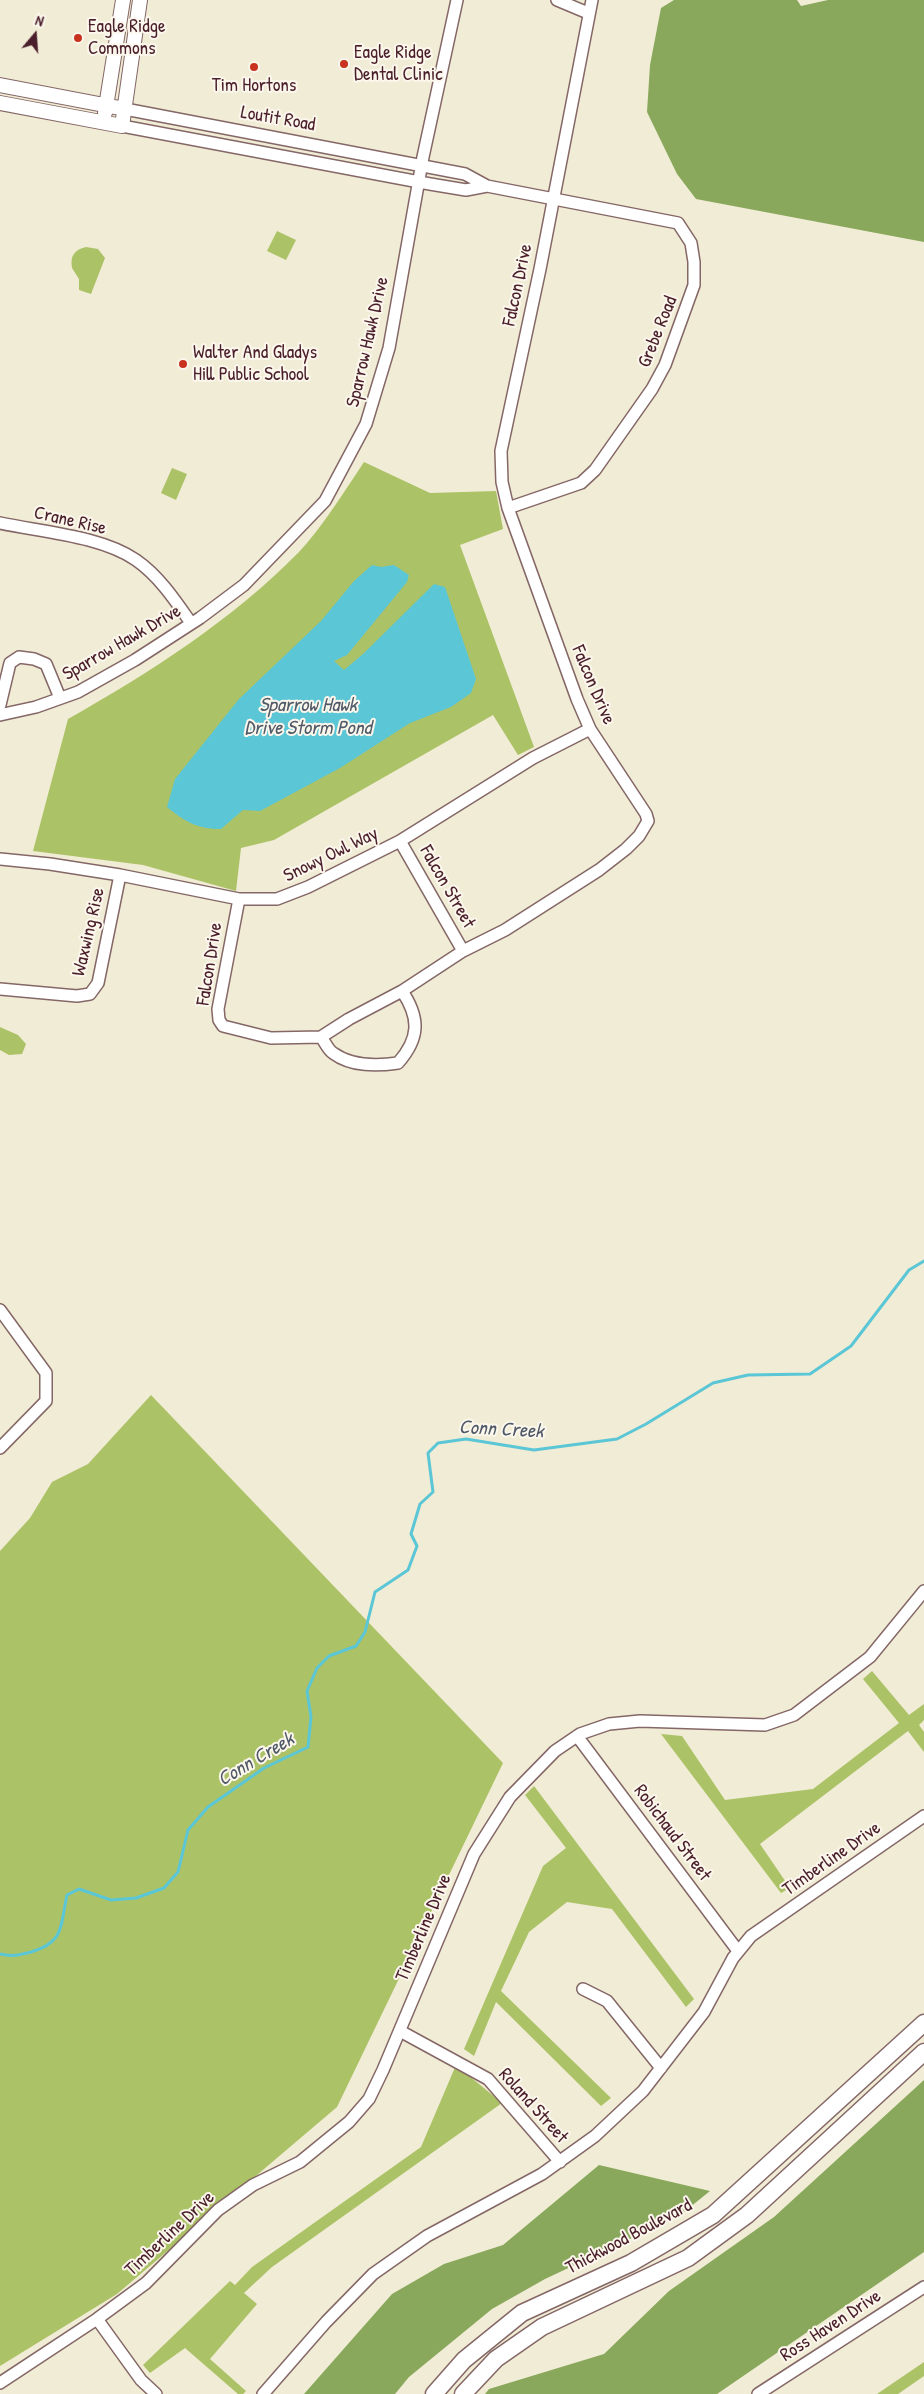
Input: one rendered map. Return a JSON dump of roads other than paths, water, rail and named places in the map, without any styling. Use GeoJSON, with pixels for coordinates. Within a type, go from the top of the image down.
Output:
{"type":"FeatureCollection","features":[{"type":"Feature","properties":{"kind":"main road","name":"Thickwood Boulevard"},"geometry":{"type":"LineString","coordinates":[[434,2394],[464,2360],[522,2313],[631,2263],[713,2215],[924,2023]]}},
{"type":"Feature","properties":{"kind":"main road"},"geometry":{"type":"LineString","coordinates":[[463,2394],[496,2359],[542,2328],[688,2258],[747,2215],[924,2052]]}},
{"type":"Feature","properties":{"kind":"street"},"geometry":{"type":"LineString","coordinates":[[103,122],[123,0]]}},
{"type":"Feature","properties":{"kind":"street"},"geometry":{"type":"LineString","coordinates":[[122,126],[140,0]]}},
{"type":"Feature","properties":{"kind":"street","name":"Sparrow Hawk Drive"},"geometry":{"type":"LineString","coordinates":[[0,715],[78,692],[135,660],[244,585],[325,501],[366,424],[389,348],[422,165],[457,0]]}},
{"type":"Feature","properties":{"kind":"street"},"geometry":{"type":"LineString","coordinates":[[557,0],[588,13]]}},
{"type":"Feature","properties":{"kind":"street","name":"Falcon Drive"},"geometry":{"type":"LineString","coordinates":[[239,899],[218,1009],[219,1020],[223,1026],[252,1035],[271,1038],[321,1037],[349,1019],[402,991],[464,951],[505,930],[599,870],[626,849],[646,828],[648,821],[646,814],[590,729],[508,508],[502,482],[501,451],[554,197],[592,0]]}},
{"type":"Feature","properties":{"kind":"street","name":"Loutit Road"},"geometry":{"type":"LineString","coordinates":[[0,85],[422,165],[465,174],[487,186],[554,197]]}},
{"type":"Feature","properties":{"kind":"street","name":"Loutit Road"},"geometry":{"type":"LineString","coordinates":[[0,103],[419,182],[466,190],[487,186]]}},
{"type":"Feature","properties":{"kind":"street","name":"Grebe Road"},"geometry":{"type":"LineString","coordinates":[[508,508],[581,483],[595,470],[666,366],[694,285],[694,262],[691,243],[678,223],[554,197]]}},
{"type":"Feature","properties":{"kind":"street","name":"Crane Rise"},"geometry":{"type":"LineString","coordinates":[[0,523],[103,544],[136,560],[166,588],[191,623]]}},
{"type":"Feature","properties":{"kind":"street"},"geometry":{"type":"LineString","coordinates":[[0,705],[10,663],[20,657],[34,659],[46,664],[60,698]]}},
{"type":"Feature","properties":{"kind":"street","name":"Snowy Owl Way"},"geometry":{"type":"LineString","coordinates":[[0,859],[50,864],[120,875],[239,899],[277,899],[308,887],[400,841],[533,758],[590,729]]}},
{"type":"Feature","properties":{"kind":"street","name":"Falcon Street"},"geometry":{"type":"LineString","coordinates":[[400,841],[464,951]]}},
{"type":"Feature","properties":{"kind":"street","name":"Waxwing Rise"},"geometry":{"type":"LineString","coordinates":[[0,989],[76,996],[90,994],[98,983],[120,875]]}},
{"type":"Feature","properties":{"kind":"street"},"geometry":{"type":"LineString","coordinates":[[321,1037],[332,1053],[353,1062],[376,1066],[398,1063],[410,1049],[415,1034],[415,1018],[410,1004],[402,991]]}},
{"type":"Feature","properties":{"kind":"street"},"geometry":{"type":"LineString","coordinates":[[0,1310],[46,1373],[46,1401],[0,1448]]}},
{"type":"Feature","properties":{"kind":"street","name":"Timberline Drive"},"geometry":{"type":"LineString","coordinates":[[0,2383],[98,2319],[146,2282],[218,2210],[253,2185],[300,2162],[349,2122],[369,2099],[400,2032],[474,1854],[510,1797],[555,1751],[577,1736],[609,1724],[640,1721],[765,1725],[794,1715],[870,1657],[924,1591]]}},
{"type":"Feature","properties":{"kind":"street","name":"Robichaud Street"},"geometry":{"type":"LineString","coordinates":[[577,1736],[738,1951]]}},
{"type":"Feature","properties":{"kind":"street","name":"Timberline Drive"},"geometry":{"type":"LineString","coordinates":[[263,2394],[326,2322],[373,2274],[428,2236],[542,2174],[595,2136],[643,2091],[661,2068],[704,2012],[738,1951],[751,1936],[924,1816]]}},
{"type":"Feature","properties":{"kind":"street"},"geometry":{"type":"LineString","coordinates":[[583,1989],[607,2001],[661,2068]]}},
{"type":"Feature","properties":{"kind":"street","name":"Roland Street"},"geometry":{"type":"LineString","coordinates":[[400,2032],[488,2079],[560,2162]]}},
{"type":"Feature","properties":{"kind":"street","name":"Ross Haven Drive"},"geometry":{"type":"LineString","coordinates":[[758,2394],[924,2287]]}},
{"type":"Feature","properties":{"kind":"street"},"geometry":{"type":"LineString","coordinates":[[98,2319],[141,2380],[156,2394]]}},
{"type":"Feature","properties":{"kind":"water","name":"Sparrow Hawk Drive Storm Pond"},"geometry":{"type":"Polygon","coordinates":[[[372,565],[381,567],[394,565],[409,575],[407,582],[347,655],[334,661],[344,670],[363,654],[434,584],[445,587],[476,679],[471,693],[451,707],[410,723],[340,768],[260,811],[243,810],[221,829],[205,828],[192,824],[167,807],[175,779],[239,699],[321,621],[354,581],[372,565]]]}},
{"type":"Feature","properties":{"kind":"waterway","name":"Conn Creek"},"geometry":{"type":"LineString","coordinates":[[0,1954],[23,1954],[42,1948],[50,1943],[59,1931],[67,1895],[79,1889],[111,1900],[136,1898],[164,1888],[178,1872],[188,1830],[208,1807],[264,1768],[308,1747],[311,1717],[307,1691],[317,1668],[329,1656],[356,1646],[365,1632],[375,1592],[408,1570],[417,1546],[411,1534],[420,1504],[433,1492],[428,1453],[438,1443],[466,1439],[534,1450],[617,1439],[646,1424],[713,1383],[748,1375],[810,1374],[851,1346],[909,1270],[924,1261]]}},
{"type":"Feature","properties":{"kind":"place","name":"Eagle Ridge Commons"},"geometry":{"type":"Point","coordinates":[78,38]}},
{"type":"Feature","properties":{"kind":"place","name":"Eagle Ridge Dental Clinic"},"geometry":{"type":"Point","coordinates":[344,64]}},
{"type":"Feature","properties":{"kind":"place","name":"Tim Hortons"},"geometry":{"type":"Point","coordinates":[254,67]}},
{"type":"Feature","properties":{"kind":"place","name":"Walter And Gladys Hill Public School"},"geometry":{"type":"Point","coordinates":[183,364]}}]}
